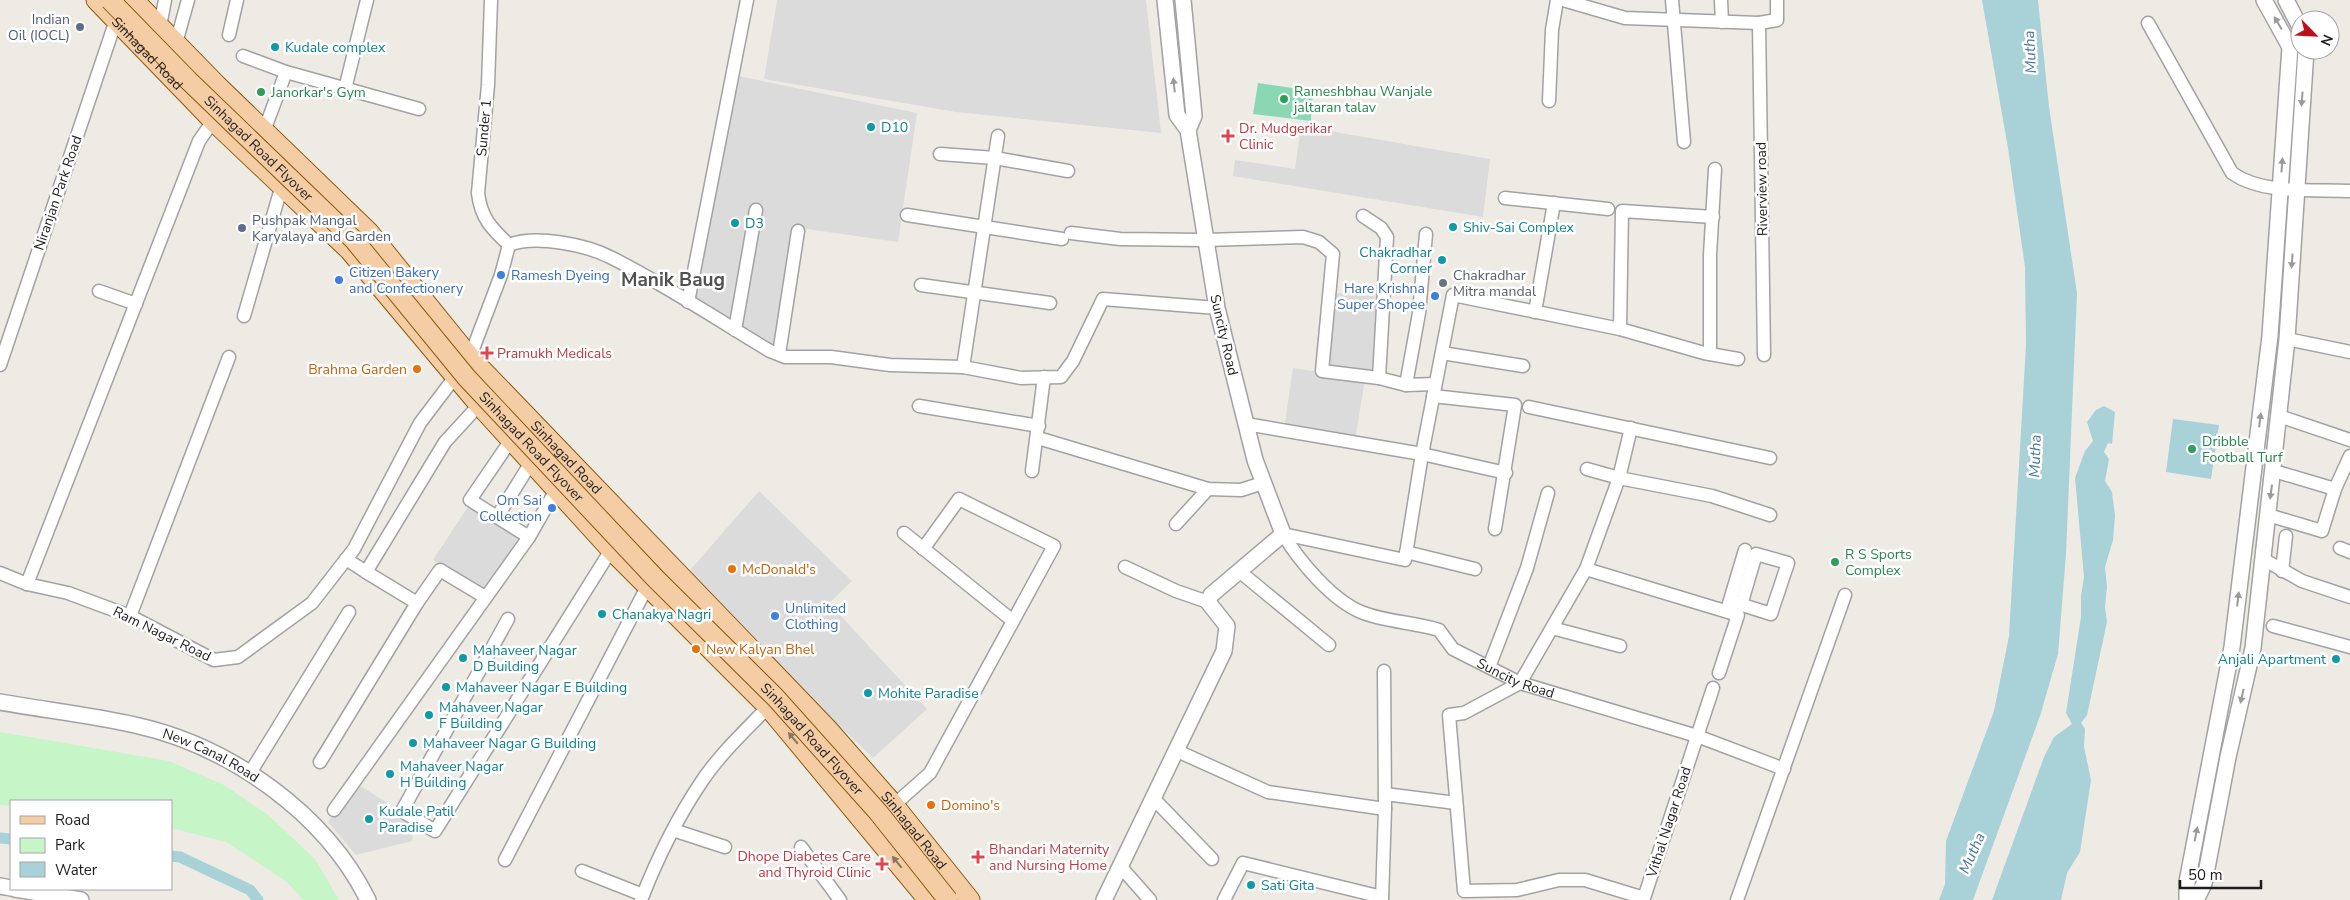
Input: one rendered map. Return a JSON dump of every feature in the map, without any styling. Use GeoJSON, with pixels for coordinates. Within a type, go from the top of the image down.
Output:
{"type":"FeatureCollection","features":[{"type":"Feature","properties":{"kind":"main road","name":"Sinhagad Road"},"geometry":{"type":"LineString","coordinates":[[96,0],[213,121],[349,250],[479,405],[611,550],[768,707],[928,900]]}},
{"type":"Feature","properties":{"kind":"main road","name":"Sinhagad Road Flyover"},"geometry":{"type":"LineString","coordinates":[[110,0],[188,80],[354,240],[467,378],[655,578],[775,697],[878,812],[948,900]]}},
{"type":"Feature","properties":{"kind":"main road","name":"Sinhagad Road Flyover"},"geometry":{"type":"LineString","coordinates":[[121,0],[360,238],[438,334],[534,440],[633,545],[824,738],[883,807],[955,900]]}},
{"type":"Feature","properties":{"kind":"main road","name":"Sinhagad Road"},"geometry":{"type":"LineString","coordinates":[[134,0],[264,131],[369,232],[470,357],[827,728],[894,805],[970,900]]}},
{"type":"Feature","properties":{"kind":"main road"},"geometry":{"type":"LineString","coordinates":[[140,44],[160,26]]}},
{"type":"Feature","properties":{"kind":"street"},"geometry":{"type":"LineString","coordinates":[[160,26],[165,0]]}},
{"type":"Feature","properties":{"kind":"street"},"geometry":{"type":"LineString","coordinates":[[176,43],[188,0]]}},
{"type":"Feature","properties":{"kind":"street"},"geometry":{"type":"LineString","coordinates":[[229,35],[237,0]]}},
{"type":"Feature","properties":{"kind":"street"},"geometry":{"type":"LineString","coordinates":[[345,89],[367,0]]}},
{"type":"Feature","properties":{"kind":"street","name":"Sunder 1"},"geometry":{"type":"LineString","coordinates":[[491,0],[488,85],[478,193],[480,210],[492,230],[509,245]]}},
{"type":"Feature","properties":{"kind":"street"},"geometry":{"type":"LineString","coordinates":[[688,302],[747,0]]}},
{"type":"Feature","properties":{"kind":"street","name":"Suncity Road"},"geometry":{"type":"LineString","coordinates":[[1165,0],[1177,115],[1188,130],[1216,308],[1263,483],[1283,534],[1292,549],[1334,595],[1360,612],[1439,630],[1453,648],[1520,684],[1697,736],[1784,769]]}},
{"type":"Feature","properties":{"kind":"street","name":"Suncity Road"},"geometry":{"type":"LineString","coordinates":[[1183,0],[1194,116],[1188,130]]}},
{"type":"Feature","properties":{"kind":"street"},"geometry":{"type":"LineString","coordinates":[[1549,101],[1552,30],[1557,0]]}},
{"type":"Feature","properties":{"kind":"street"},"geometry":{"type":"LineString","coordinates":[[1563,0],[1625,18],[1758,23],[1777,20],[1776,0]]}},
{"type":"Feature","properties":{"kind":"street"},"geometry":{"type":"LineString","coordinates":[[1672,0],[1684,142]]}},
{"type":"Feature","properties":{"kind":"street"},"geometry":{"type":"LineString","coordinates":[[1721,0],[1722,22]]}},
{"type":"Feature","properties":{"kind":"street"},"geometry":{"type":"LineString","coordinates":[[2187,900],[2187,882],[2232,647],[2270,336],[2290,48],[2264,0]]}},
{"type":"Feature","properties":{"kind":"street","name":"Niranjan Park Road"},"geometry":{"type":"LineString","coordinates":[[0,366],[116,20]]}},
{"type":"Feature","properties":{"kind":"street","name":"Riverview road"},"geometry":{"type":"LineString","coordinates":[[1758,23],[1764,355]]}},
{"type":"Feature","properties":{"kind":"street"},"geometry":{"type":"LineString","coordinates":[[2148,23],[2232,173],[2250,182],[2280,187],[2350,191]]}},
{"type":"Feature","properties":{"kind":"street"},"geometry":{"type":"LineString","coordinates":[[244,56],[286,72],[419,109]]}},
{"type":"Feature","properties":{"kind":"street"},"geometry":{"type":"LineString","coordinates":[[2196,900],[2204,884],[2228,757],[2253,648],[2274,471],[2287,339],[2305,60]]}},
{"type":"Feature","properties":{"kind":"street"},"geometry":{"type":"LineString","coordinates":[[264,131],[286,72]]}},
{"type":"Feature","properties":{"kind":"street"},"geometry":{"type":"LineString","coordinates":[[27,584],[199,142],[213,121]]}},
{"type":"Feature","properties":{"kind":"street"},"geometry":{"type":"LineString","coordinates":[[963,367],[998,136]]}},
{"type":"Feature","properties":{"kind":"street"},"geometry":{"type":"LineString","coordinates":[[940,154],[995,158],[1068,171]]}},
{"type":"Feature","properties":{"kind":"street"},"geometry":{"type":"LineString","coordinates":[[1710,354],[1710,254],[1715,169]]}},
{"type":"Feature","properties":{"kind":"street"},"geometry":{"type":"LineString","coordinates":[[244,316],[282,185]]}},
{"type":"Feature","properties":{"kind":"street"},"geometry":{"type":"LineString","coordinates":[[1505,198],[1608,209]]}},
{"type":"Feature","properties":{"kind":"street"},"geometry":{"type":"LineString","coordinates":[[1535,312],[1554,203]]}},
{"type":"Feature","properties":{"kind":"street"},"geometry":{"type":"LineString","coordinates":[[735,330],[756,210]]}},
{"type":"Feature","properties":{"kind":"street"},"geometry":{"type":"LineString","coordinates":[[1620,329],[1622,211],[1713,217]]}},
{"type":"Feature","properties":{"kind":"street"},"geometry":{"type":"LineString","coordinates":[[907,215],[984,227],[1067,236],[1205,240],[1303,238],[1319,242],[1332,254],[1322,371],[1379,378],[1406,385],[1515,405],[1506,472],[1495,529]]}},
{"type":"Feature","properties":{"kind":"street"},"geometry":{"type":"LineString","coordinates":[[1364,216],[1381,228],[1387,237],[1379,378]]}},
{"type":"Feature","properties":{"kind":"street"},"geometry":{"type":"LineString","coordinates":[[779,354],[798,231]]}},
{"type":"Feature","properties":{"kind":"street"},"geometry":{"type":"LineString","coordinates":[[1406,385],[1419,314],[1426,234]]}},
{"type":"Feature","properties":{"kind":"street"},"geometry":{"type":"LineString","coordinates":[[509,245],[517,242],[540,240],[590,250],[611,257],[735,330],[786,357],[831,357],[890,365],[963,367],[1021,378],[1061,377],[1072,361],[1103,299],[1216,308]]}},
{"type":"Feature","properties":{"kind":"street","name":"Ram Nagar Road"},"geometry":{"type":"LineString","coordinates":[[0,573],[27,584],[68,593],[130,616],[214,660],[238,658],[312,603],[346,559],[388,487],[420,423],[470,357],[501,275],[509,245]]}},
{"type":"Feature","properties":{"kind":"street"},"geometry":{"type":"LineString","coordinates":[[921,285],[1050,303]]}},
{"type":"Feature","properties":{"kind":"street"},"geometry":{"type":"LineString","coordinates":[[99,291],[136,304]]}},
{"type":"Feature","properties":{"kind":"street"},"geometry":{"type":"LineString","coordinates":[[1208,602],[1211,595],[1283,534],[1405,560],[1422,454],[1453,295],[1620,329],[1710,354],[1738,359]]}},
{"type":"Feature","properties":{"kind":"street"},"geometry":{"type":"LineString","coordinates":[[2287,339],[2350,352]]}},
{"type":"Feature","properties":{"kind":"street"},"geometry":{"type":"LineString","coordinates":[[1442,353],[1523,366]]}},
{"type":"Feature","properties":{"kind":"street"},"geometry":{"type":"LineString","coordinates":[[130,616],[229,357]]}},
{"type":"Feature","properties":{"kind":"street"},"geometry":{"type":"LineString","coordinates":[[1032,471],[1039,432],[1044,377]]}},
{"type":"Feature","properties":{"kind":"street"},"geometry":{"type":"LineString","coordinates":[[366,572],[445,442],[479,405]]}},
{"type":"Feature","properties":{"kind":"street"},"geometry":{"type":"LineString","coordinates":[[919,406],[1039,432],[1208,489],[1240,490],[1263,483]]}},
{"type":"Feature","properties":{"kind":"street"},"geometry":{"type":"LineString","coordinates":[[1529,408],[1770,458]]}},
{"type":"Feature","properties":{"kind":"street"},"geometry":{"type":"LineString","coordinates":[[2279,416],[2350,440]]}},
{"type":"Feature","properties":{"kind":"street"},"geometry":{"type":"LineString","coordinates":[[1246,424],[1422,454],[1506,472]]}},
{"type":"Feature","properties":{"kind":"street"},"geometry":{"type":"LineString","coordinates":[[1385,794],[1456,803],[1448,715],[1464,713],[1520,684],[1586,569],[1619,478],[1631,428]]}},
{"type":"Feature","properties":{"kind":"street"},"geometry":{"type":"LineString","coordinates":[[511,440],[470,500],[528,537]]}},
{"type":"Feature","properties":{"kind":"street"},"geometry":{"type":"LineString","coordinates":[[2268,515],[2322,531],[2334,490],[2350,456]]}},
{"type":"Feature","properties":{"kind":"street"},"geometry":{"type":"LineString","coordinates":[[497,517],[532,461]]}},
{"type":"Feature","properties":{"kind":"street"},"geometry":{"type":"LineString","coordinates":[[1587,469],[1619,478],[1712,496],[1770,514]]}},
{"type":"Feature","properties":{"kind":"street"},"geometry":{"type":"LineString","coordinates":[[2274,471],[2334,490]]}},
{"type":"Feature","properties":{"kind":"street"},"geometry":{"type":"LineString","coordinates":[[1176,524],[1208,489]]}},
{"type":"Feature","properties":{"kind":"street"},"geometry":{"type":"LineString","coordinates":[[334,810],[528,537],[556,490]]}},
{"type":"Feature","properties":{"kind":"street"},"geometry":{"type":"LineString","coordinates":[[1489,667],[1527,568],[1548,493]]}},
{"type":"Feature","properties":{"kind":"street"},"geometry":{"type":"LineString","coordinates":[[894,805],[930,773],[1054,546],[959,499],[923,549]]}},
{"type":"Feature","properties":{"kind":"street"},"geometry":{"type":"LineString","coordinates":[[904,533],[1013,621]]}},
{"type":"Feature","properties":{"kind":"street"},"geometry":{"type":"LineString","coordinates":[[2282,571],[2286,536]]}},
{"type":"Feature","properties":{"kind":"street"},"geometry":{"type":"LineString","coordinates":[[508,619],[402,811],[435,831],[611,550]]}},
{"type":"Feature","properties":{"kind":"street"},"geometry":{"type":"LineString","coordinates":[[1406,552],[1475,569]]}},
{"type":"Feature","properties":{"kind":"street"},"geometry":{"type":"LineString","coordinates":[[1586,569],[1733,606],[1771,614],[1788,563],[1756,554],[1747,556],[1733,606],[1738,615],[1719,673]]}},
{"type":"Feature","properties":{"kind":"street"},"geometry":{"type":"LineString","coordinates":[[346,559],[416,604]]}},
{"type":"Feature","properties":{"kind":"street"},"geometry":{"type":"LineString","coordinates":[[2263,559],[2302,581],[2350,597]]}},
{"type":"Feature","properties":{"kind":"street"},"geometry":{"type":"LineString","coordinates":[[1104,900],[1224,651],[1228,631],[1208,602],[1176,591],[1125,567]]}},
{"type":"Feature","properties":{"kind":"street"},"geometry":{"type":"LineString","coordinates":[[320,762],[416,604],[440,570],[485,596]]}},
{"type":"Feature","properties":{"kind":"street"},"geometry":{"type":"LineString","coordinates":[[1239,571],[1329,645]]}},
{"type":"Feature","properties":{"kind":"street"},"geometry":{"type":"LineString","coordinates":[[505,860],[648,587]]}},
{"type":"Feature","properties":{"kind":"street"},"geometry":{"type":"LineString","coordinates":[[1737,900],[1845,595]]}},
{"type":"Feature","properties":{"kind":"street"},"geometry":{"type":"LineString","coordinates":[[250,773],[349,612]]}},
{"type":"Feature","properties":{"kind":"street"},"geometry":{"type":"LineString","coordinates":[[2273,626],[2350,647]]}},
{"type":"Feature","properties":{"kind":"street"},"geometry":{"type":"LineString","coordinates":[[1552,628],[1620,646]]}},
{"type":"Feature","properties":{"kind":"street"},"geometry":{"type":"LineString","coordinates":[[1224,900],[1243,862],[1382,899],[1385,809],[1384,672]]}},
{"type":"Feature","properties":{"kind":"street","name":"Vithal Nagar Road"},"geometry":{"type":"LineString","coordinates":[[1456,803],[1464,891],[1517,890],[1559,880],[1585,880],[1644,898],[1713,688]]}},
{"type":"Feature","properties":{"kind":"street","name":"New Canal Road"},"geometry":{"type":"LineString","coordinates":[[0,702],[136,725],[183,740],[218,755],[250,773],[312,823],[339,853],[368,900]]}},
{"type":"Feature","properties":{"kind":"street"},"geometry":{"type":"LineString","coordinates":[[582,871],[642,897],[673,830],[702,780],[722,755],[768,707]]}},
{"type":"Feature","properties":{"kind":"street"},"geometry":{"type":"LineString","coordinates":[[1175,750],[1268,792],[1385,809]]}},
{"type":"Feature","properties":{"kind":"street"},"geometry":{"type":"LineString","coordinates":[[1153,798],[1212,860]]}},
{"type":"Feature","properties":{"kind":"street"},"geometry":{"type":"LineString","coordinates":[[673,830],[725,847]]}},
{"type":"Feature","properties":{"kind":"street"},"geometry":{"type":"LineString","coordinates":[[800,846],[840,900]]}},
{"type":"Feature","properties":{"kind":"street"},"geometry":{"type":"LineString","coordinates":[[1120,866],[1150,900]]}},
{"type":"Feature","properties":{"kind":"street"},"geometry":{"type":"LineString","coordinates":[[21,890],[51,898],[81,900]]}},
{"type":"Feature","properties":{"kind":"shaded area"},"geometry":{"type":"Polygon","coordinates":[[[777,0],[1146,0],[1161,133],[956,112],[764,79],[777,0]]]}},
{"type":"Feature","properties":{"kind":"shaded area"},"geometry":{"type":"Polygon","coordinates":[[[738,76],[917,113],[898,242],[793,227],[775,351],[692,302],[738,76]]]}},
{"type":"Feature","properties":{"kind":"shaded area"},"geometry":{"type":"Polygon","coordinates":[[[1301,126],[1490,159],[1483,217],[1233,176],[1235,160],[1295,169],[1301,126]]]}},
{"type":"Feature","properties":{"kind":"shaded area"},"geometry":{"type":"Polygon","coordinates":[[[1324,292],[1381,297],[1375,374],[1317,369],[1324,292]]]}},
{"type":"Feature","properties":{"kind":"shaded area"},"geometry":{"type":"Polygon","coordinates":[[[1293,368],[1365,379],[1355,441],[1284,430],[1293,368]]]}},
{"type":"Feature","properties":{"kind":"shaded area","name":"Mohite Paradise"},"geometry":{"type":"Polygon","coordinates":[[[759,491],[852,581],[829,603],[927,709],[873,758],[685,576],[759,491]]]}},
{"type":"Feature","properties":{"kind":"shaded area"},"geometry":{"type":"Polygon","coordinates":[[[475,496],[525,531],[485,593],[433,560],[475,496]]]}},
{"type":"Feature","properties":{"kind":"shaded area","name":"Kudale Patil Paradise"},"geometry":{"type":"Polygon","coordinates":[[[356,783],[414,820],[412,841],[356,855],[328,822],[356,783]]]}},
{"type":"Feature","properties":{"kind":"green space","name":"Rameshbhau Wanjale jaltaran talav"},"geometry":{"type":"Polygon","coordinates":[[[1258,83],[1313,91],[1311,121],[1253,114],[1258,83]]]}},
{"type":"Feature","properties":{"kind":"green space"},"geometry":{"type":"Polygon","coordinates":[[[0,732],[169,761],[224,785],[268,815],[315,859],[339,900],[303,900],[286,881],[226,842],[172,828],[172,800],[10,800],[10,806],[0,805],[0,732]]]}},
{"type":"Feature","properties":{"kind":"water","name":"Mutha"},"geometry":{"type":"Polygon","coordinates":[[[1982,0],[2038,0],[2049,107],[2077,293],[2066,554],[2058,654],[2040,716],[1973,900],[1939,900],[1945,884],[1946,841],[1994,711],[2009,636],[2026,345],[2025,267],[2008,148],[1982,0]]]}},
{"type":"Feature","properties":{"kind":"water"},"geometry":{"type":"Polygon","coordinates":[[[2104,406],[2115,412],[2112,444],[2108,443],[2104,452],[2109,459],[2105,481],[2112,492],[2115,515],[2113,540],[2105,567],[2107,622],[2087,715],[2081,723],[2085,729],[2084,747],[2091,780],[2080,852],[2067,873],[2061,900],[1992,900],[2044,757],[2054,737],[2072,724],[2066,713],[2081,617],[2081,596],[2084,577],[2075,478],[2085,451],[2093,441],[2087,422],[2096,410],[2104,406]]]}},
{"type":"Feature","properties":{"kind":"water","name":"Dribble Football Turf"},"geometry":{"type":"Polygon","coordinates":[[[2173,419],[2219,425],[2211,479],[2166,472],[2173,419]]]}},
{"type":"Feature","properties":{"kind":"waterway"},"geometry":{"type":"LineString","coordinates":[[0,838],[10,839]]}},
{"type":"Feature","properties":{"kind":"waterway"},"geometry":{"type":"LineString","coordinates":[[172,856],[180,857],[250,890],[258,900]]}},
{"type":"Feature","properties":{"kind":"place","name":"Indian Oil (IOCL)"},"geometry":{"type":"Point","coordinates":[80,27]}},
{"type":"Feature","properties":{"kind":"place","name":"Kudale complex"},"geometry":{"type":"Point","coordinates":[275,47]}},
{"type":"Feature","properties":{"kind":"place","name":"Janorkar's Gym"},"geometry":{"type":"Point","coordinates":[261,92]}},
{"type":"Feature","properties":{"kind":"place","name":"Rameshbhau Wanjale jaltaran talav"},"geometry":{"type":"Point","coordinates":[1284,99]}},
{"type":"Feature","properties":{"kind":"place","name":"D10"},"geometry":{"type":"Point","coordinates":[871,127]}},
{"type":"Feature","properties":{"kind":"place","name":"Dr. Mudgerikar Clinic"},"geometry":{"type":"Point","coordinates":[1228,136]}},
{"type":"Feature","properties":{"kind":"place","name":"D3"},"geometry":{"type":"Point","coordinates":[735,223]}},
{"type":"Feature","properties":{"kind":"place","name":"Shiv-Sai Complex"},"geometry":{"type":"Point","coordinates":[1453,227]}},
{"type":"Feature","properties":{"kind":"place","name":"Pushpak Mangal Karyalaya and Garden"},"geometry":{"type":"Point","coordinates":[242,228]}},
{"type":"Feature","properties":{"kind":"place","name":"Chakradhar Corner"},"geometry":{"type":"Point","coordinates":[1442,260]}},
{"type":"Feature","properties":{"kind":"place","name":"Ramesh Dyeing"},"geometry":{"type":"Point","coordinates":[501,275]}},
{"type":"Feature","properties":{"kind":"place","name":"Citizen Bakery and Confectionery"},"geometry":{"type":"Point","coordinates":[339,280]}},
{"type":"Feature","properties":{"kind":"place","name":"Chakradhar Mitra mandal"},"geometry":{"type":"Point","coordinates":[1443,283]}},
{"type":"Feature","properties":{"kind":"place","name":"Hare Krishna Super Shopee"},"geometry":{"type":"Point","coordinates":[1435,296]}},
{"type":"Feature","properties":{"kind":"place","name":"Pramukh Medicals"},"geometry":{"type":"Point","coordinates":[487,353]}},
{"type":"Feature","properties":{"kind":"place","name":"Brahma Garden"},"geometry":{"type":"Point","coordinates":[417,369]}},
{"type":"Feature","properties":{"kind":"place","name":"Dribble Football Turf"},"geometry":{"type":"Point","coordinates":[2192,449]}},
{"type":"Feature","properties":{"kind":"place","name":"Om Sai Collection"},"geometry":{"type":"Point","coordinates":[552,508]}},
{"type":"Feature","properties":{"kind":"place","name":"R S Sports Complex"},"geometry":{"type":"Point","coordinates":[1835,562]}},
{"type":"Feature","properties":{"kind":"place","name":"McDonald's"},"geometry":{"type":"Point","coordinates":[732,569]}},
{"type":"Feature","properties":{"kind":"place","name":"Chanakya Nagri"},"geometry":{"type":"Point","coordinates":[602,614]}},
{"type":"Feature","properties":{"kind":"place","name":"Unlimited Clothing"},"geometry":{"type":"Point","coordinates":[775,616]}},
{"type":"Feature","properties":{"kind":"place","name":"New Kalyan Bhel"},"geometry":{"type":"Point","coordinates":[696,649]}},
{"type":"Feature","properties":{"kind":"place","name":"Mahaveer Nagar D Building"},"geometry":{"type":"Point","coordinates":[463,658]}},
{"type":"Feature","properties":{"kind":"place","name":"Anjali Apartment"},"geometry":{"type":"Point","coordinates":[2336,659]}},
{"type":"Feature","properties":{"kind":"place","name":"Mahaveer Nagar E Building"},"geometry":{"type":"Point","coordinates":[446,687]}},
{"type":"Feature","properties":{"kind":"place","name":"Mohite Paradise"},"geometry":{"type":"Point","coordinates":[868,693]}},
{"type":"Feature","properties":{"kind":"place","name":"Mahaveer Nagar F Building"},"geometry":{"type":"Point","coordinates":[429,715]}},
{"type":"Feature","properties":{"kind":"place","name":"Mahaveer Nagar G Building"},"geometry":{"type":"Point","coordinates":[413,743]}},
{"type":"Feature","properties":{"kind":"place","name":"Mahaveer Nagar H Building"},"geometry":{"type":"Point","coordinates":[390,774]}},
{"type":"Feature","properties":{"kind":"place","name":"Domino's"},"geometry":{"type":"Point","coordinates":[931,805]}},
{"type":"Feature","properties":{"kind":"place","name":"Kudale Patil Paradise"},"geometry":{"type":"Point","coordinates":[369,819]}},
{"type":"Feature","properties":{"kind":"place","name":"Bhandari Maternity and Nursing Home"},"geometry":{"type":"Point","coordinates":[978,857]}},
{"type":"Feature","properties":{"kind":"place","name":"Dhope Diabetes Care and Thyroid Clinic"},"geometry":{"type":"Point","coordinates":[882,864]}},
{"type":"Feature","properties":{"kind":"place","name":"Sati Gita"},"geometry":{"type":"Point","coordinates":[1251,885]}},
{"type":"Feature","properties":{"kind":"district","name":"Manik Baug"},"geometry":{"type":"Point","coordinates":[673,280]}}]}
